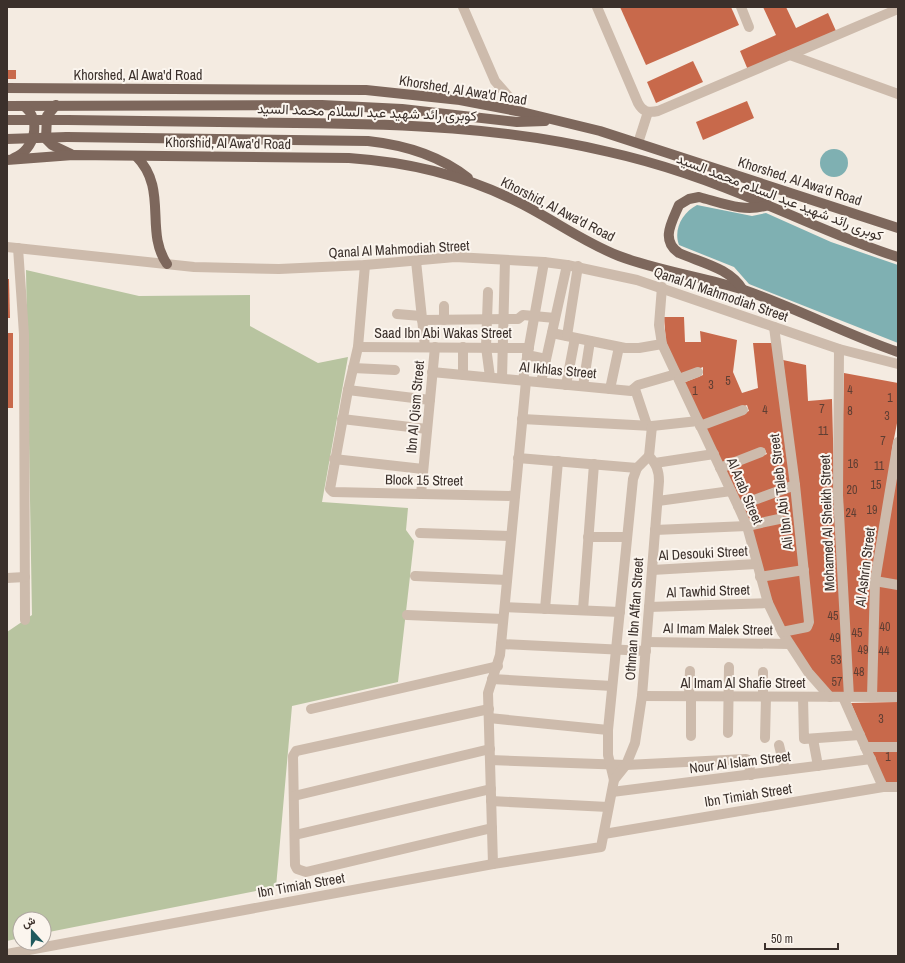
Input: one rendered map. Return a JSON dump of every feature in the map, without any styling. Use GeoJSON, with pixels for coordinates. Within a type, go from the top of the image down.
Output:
{"type":"FeatureCollection","features":[{"type":"Feature","properties":{"kind":"main road","name":"Khorshed, Al Awa'd Road"},"geometry":{"type":"LineString","coordinates":[[7,88],[366,90],[460,100],[522,112],[600,131],[898,228]]}},
{"type":"Feature","properties":{"kind":"main road"},"geometry":{"type":"LineString","coordinates":[[56,105],[47,116],[46,139],[52,145],[73,155]]}},
{"type":"Feature","properties":{"kind":"main road"},"geometry":{"type":"LineString","coordinates":[[7,106],[322,105],[402,109],[517,122],[553,119]]}},
{"type":"Feature","properties":{"kind":"main road"},"geometry":{"type":"LineString","coordinates":[[9,160],[22,154],[33,139],[34,118],[31,112],[24,106]]}},
{"type":"Feature","properties":{"kind":"main road","name":"كوبرى رائد شهيد عبد السلام محمد السيد"},"geometry":{"type":"LineString","coordinates":[[7,120],[399,124],[512,133],[580,145],[641,160],[701,179],[768,205],[852,242],[898,257]]}},
{"type":"Feature","properties":{"kind":"main road","name":"كوبرى رائد شهيد عبد السلام محمد السيد"},"geometry":{"type":"LineString","coordinates":[[7,139],[67,137],[368,141],[401,146],[430,155],[454,168],[475,184]]}},
{"type":"Feature","properties":{"kind":"main road"},"geometry":{"type":"LineString","coordinates":[[9,160],[73,155]]}},
{"type":"Feature","properties":{"kind":"main road","name":"Khorshid, Al Awa'd Road"},"geometry":{"type":"LineString","coordinates":[[73,155],[368,160],[429,170],[475,184],[520,203],[579,238],[620,256],[743,290],[783,304],[898,352]]}},
{"type":"Feature","properties":{"kind":"main road"},"geometry":{"type":"LineString","coordinates":[[136,156],[145,166],[150,177],[156,213],[157,243],[166,264]]}},
{"type":"Feature","properties":{"kind":"main road"},"geometry":{"type":"LineString","coordinates":[[743,290],[735,279],[725,271],[679,253],[673,249],[668,237],[668,230],[679,205],[694,198],[699,197],[742,208],[755,209],[768,205]]}},
{"type":"Feature","properties":{"kind":"street"},"geometry":{"type":"LineString","coordinates":[[463,7],[495,81],[522,112]]}},
{"type":"Feature","properties":{"kind":"street"},"geometry":{"type":"LineString","coordinates":[[597,7],[638,103],[648,112],[658,111],[898,9]]}},
{"type":"Feature","properties":{"kind":"street"},"geometry":{"type":"LineString","coordinates":[[740,7],[749,26]]}},
{"type":"Feature","properties":{"kind":"street"},"geometry":{"type":"LineString","coordinates":[[790,55],[898,94]]}},
{"type":"Feature","properties":{"kind":"street"},"geometry":{"type":"LineString","coordinates":[[638,143],[648,112]]}},
{"type":"Feature","properties":{"kind":"street","name":"Qanal Al Mahmodiah Street"},"geometry":{"type":"LineString","coordinates":[[7,247],[166,264],[280,269],[365,265],[455,257],[567,264],[662,287],[774,327],[839,348],[898,364]]}},
{"type":"Feature","properties":{"kind":"street"},"geometry":{"type":"LineString","coordinates":[[18,248],[24,334],[25,620]]}},
{"type":"Feature","properties":{"kind":"street"},"geometry":{"type":"LineString","coordinates":[[502,378],[505,260]]}},
{"type":"Feature","properties":{"kind":"street","name":"Ibn Al Qism Street"},"geometry":{"type":"LineString","coordinates":[[416,261],[422,318],[430,347],[432,372],[421,494]]}},
{"type":"Feature","properties":{"kind":"street"},"geometry":{"type":"LineString","coordinates":[[493,864],[488,693],[498,666],[501,644],[522,418],[524,381],[544,262]]}},
{"type":"Feature","properties":{"kind":"street"},"geometry":{"type":"LineString","coordinates":[[541,382],[567,264]]}},
{"type":"Feature","properties":{"kind":"street"},"geometry":{"type":"LineString","coordinates":[[365,265],[358,347],[334,459],[423,469]]}},
{"type":"Feature","properties":{"kind":"street"},"geometry":{"type":"LineString","coordinates":[[566,385],[578,266]]}},
{"type":"Feature","properties":{"kind":"street","name":"Al Arab Street"},"geometry":{"type":"LineString","coordinates":[[662,287],[659,319],[662,344],[738,506],[746,526],[768,603],[789,644],[808,672],[830,697]]}},
{"type":"Feature","properties":{"kind":"street"},"geometry":{"type":"LineString","coordinates":[[488,292],[486,347],[490,377]]}},
{"type":"Feature","properties":{"kind":"street"},"geometry":{"type":"LineString","coordinates":[[444,306],[444,320]]}},
{"type":"Feature","properties":{"kind":"street"},"geometry":{"type":"LineString","coordinates":[[397,314],[444,320],[518,319],[523,315],[555,318]]}},
{"type":"Feature","properties":{"kind":"street","name":"Ali Ibn Abi Taleb Street"},"geometry":{"type":"LineString","coordinates":[[774,327],[795,485],[809,624],[807,627],[782,632]]}},
{"type":"Feature","properties":{"kind":"street"},"geometry":{"type":"LineString","coordinates":[[552,333],[619,347],[632,348],[662,344]]}},
{"type":"Feature","properties":{"kind":"street"},"geometry":{"type":"LineString","coordinates":[[582,386],[590,341]]}},
{"type":"Feature","properties":{"kind":"street","name":"Saad Ibn Abi Wakas Street"},"geometry":{"type":"LineString","coordinates":[[358,347],[503,348],[528,351],[546,359]]}},
{"type":"Feature","properties":{"kind":"street"},"geometry":{"type":"LineString","coordinates":[[463,347],[463,375]]}},
{"type":"Feature","properties":{"kind":"street"},"geometry":{"type":"LineString","coordinates":[[610,389],[619,347]]}},
{"type":"Feature","properties":{"kind":"street","name":"Mohamed Al Sheikh Street"},"geometry":{"type":"LineString","coordinates":[[839,348],[838,495],[846,697]]}},
{"type":"Feature","properties":{"kind":"street"},"geometry":{"type":"LineString","coordinates":[[353,368],[395,370]]}},
{"type":"Feature","properties":{"kind":"street","name":"Al Ikhlas Street"},"geometry":{"type":"LineString","coordinates":[[432,372],[631,391],[638,385],[698,372]]}},
{"type":"Feature","properties":{"kind":"street"},"geometry":{"type":"LineString","coordinates":[[635,389],[649,426]]}},
{"type":"Feature","properties":{"kind":"street"},"geometry":{"type":"LineString","coordinates":[[348,390],[430,400]]}},
{"type":"Feature","properties":{"kind":"street"},"geometry":{"type":"LineString","coordinates":[[522,418],[649,426],[699,424],[743,410]]}},
{"type":"Feature","properties":{"kind":"street"},"geometry":{"type":"LineString","coordinates":[[342,419],[427,429]]}},
{"type":"Feature","properties":{"kind":"street","name":"Othman Ibn Affan Street"},"geometry":{"type":"LineString","coordinates":[[614,780],[626,765],[635,743],[642,696],[659,472],[652,460],[649,426]]}},
{"type":"Feature","properties":{"kind":"street","name":"Al Ashrin Street"},"geometry":{"type":"LineString","coordinates":[[872,697],[875,581],[898,442]]}},
{"type":"Feature","properties":{"kind":"street"},"geometry":{"type":"LineString","coordinates":[[720,468],[761,452]]}},
{"type":"Feature","properties":{"kind":"street"},"geometry":{"type":"LineString","coordinates":[[518,458],[637,468],[652,460],[714,454]]}},
{"type":"Feature","properties":{"kind":"street","name":"Block 15 Street"},"geometry":{"type":"LineString","coordinates":[[334,459],[330,487],[333,492],[515,496]]}},
{"type":"Feature","properties":{"kind":"street"},"geometry":{"type":"LineString","coordinates":[[546,608],[558,461]]}},
{"type":"Feature","properties":{"kind":"street"},"geometry":{"type":"LineString","coordinates":[[583,610],[594,464]]}},
{"type":"Feature","properties":{"kind":"street","name":"Othman Ibn Affan Street"},"geometry":{"type":"LineString","coordinates":[[601,847],[614,780],[608,755],[608,730],[633,479],[637,468]]}},
{"type":"Feature","properties":{"kind":"street"},"geometry":{"type":"LineString","coordinates":[[738,506],[795,485]]}},
{"type":"Feature","properties":{"kind":"street"},"geometry":{"type":"LineString","coordinates":[[658,501],[731,491]]}},
{"type":"Feature","properties":{"kind":"street"},"geometry":{"type":"LineString","coordinates":[[655,530],[746,526],[779,519]]}},
{"type":"Feature","properties":{"kind":"street"},"geometry":{"type":"LineString","coordinates":[[420,532],[511,536]]}},
{"type":"Feature","properties":{"kind":"street"},"geometry":{"type":"LineString","coordinates":[[588,537],[627,537]]}},
{"type":"Feature","properties":{"kind":"street","name":"Al Desouki Street"},"geometry":{"type":"LineString","coordinates":[[652,570],[756,564]]}},
{"type":"Feature","properties":{"kind":"street"},"geometry":{"type":"LineString","coordinates":[[760,577],[804,570]]}},
{"type":"Feature","properties":{"kind":"street"},"geometry":{"type":"LineString","coordinates":[[416,576],[507,580]]}},
{"type":"Feature","properties":{"kind":"street"},"geometry":{"type":"LineString","coordinates":[[7,578],[25,577]]}},
{"type":"Feature","properties":{"kind":"street"},"geometry":{"type":"LineString","coordinates":[[875,581],[898,584]]}},
{"type":"Feature","properties":{"kind":"street","name":"Al Tawhid Street"},"geometry":{"type":"LineString","coordinates":[[649,608],[768,603]]}},
{"type":"Feature","properties":{"kind":"street"},"geometry":{"type":"LineString","coordinates":[[505,607],[620,612]]}},
{"type":"Feature","properties":{"kind":"street"},"geometry":{"type":"LineString","coordinates":[[408,615],[503,619]]}},
{"type":"Feature","properties":{"kind":"street","name":"Al Imam Malek Street"},"geometry":{"type":"LineString","coordinates":[[501,644],[616,650],[646,647],[789,644]]}},
{"type":"Feature","properties":{"kind":"street"},"geometry":{"type":"LineString","coordinates":[[311,709],[498,666]]}},
{"type":"Feature","properties":{"kind":"street"},"geometry":{"type":"LineString","coordinates":[[728,733],[729,667]]}},
{"type":"Feature","properties":{"kind":"street"},"geometry":{"type":"LineString","coordinates":[[690,671],[691,736]]}},
{"type":"Feature","properties":{"kind":"street"},"geometry":{"type":"LineString","coordinates":[[763,672],[765,697],[765,738]]}},
{"type":"Feature","properties":{"kind":"street"},"geometry":{"type":"LineString","coordinates":[[492,679],[612,686]]}},
{"type":"Feature","properties":{"kind":"street","name":"Al Imam Al Shafie Street"},"geometry":{"type":"LineString","coordinates":[[642,696],[898,697]]}},
{"type":"Feature","properties":{"kind":"street"},"geometry":{"type":"LineString","coordinates":[[803,697],[805,739],[860,735]]}},
{"type":"Feature","properties":{"kind":"street"},"geometry":{"type":"LineString","coordinates":[[846,697],[865,748],[883,787]]}},
{"type":"Feature","properties":{"kind":"street"},"geometry":{"type":"LineString","coordinates":[[492,828],[306,872],[297,869],[295,865],[293,756],[299,750],[489,714],[608,730]]}},
{"type":"Feature","properties":{"kind":"street"},"geometry":{"type":"LineString","coordinates":[[813,739],[818,766]]}},
{"type":"Feature","properties":{"kind":"street"},"geometry":{"type":"LineString","coordinates":[[779,745],[785,770]]}},
{"type":"Feature","properties":{"kind":"street"},"geometry":{"type":"LineString","coordinates":[[865,748],[898,747]]}},
{"type":"Feature","properties":{"kind":"street"},"geometry":{"type":"LineString","coordinates":[[294,796],[490,749]]}},
{"type":"Feature","properties":{"kind":"street"},"geometry":{"type":"LineString","coordinates":[[490,760],[626,765],[746,759],[748,760],[751,775]]}},
{"type":"Feature","properties":{"kind":"street","name":"Nour Al Islam Street"},"geometry":{"type":"LineString","coordinates":[[612,792],[871,759]]}},
{"type":"Feature","properties":{"kind":"street","name":"Ibn Timiah Street"},"geometry":{"type":"LineString","coordinates":[[604,834],[883,787],[898,787]]}},
{"type":"Feature","properties":{"kind":"street"},"geometry":{"type":"LineString","coordinates":[[295,835],[491,789]]}},
{"type":"Feature","properties":{"kind":"street"},"geometry":{"type":"LineString","coordinates":[[491,801],[608,807]]}},
{"type":"Feature","properties":{"kind":"street","name":"Ibn Timiah Street"},"geometry":{"type":"LineString","coordinates":[[7,954],[493,864],[601,847]]}},
{"type":"Feature","properties":{"kind":"green space"},"geometry":{"type":"Polygon","coordinates":[[[26,270],[139,296],[250,295],[250,326],[318,363],[348,357],[322,502],[408,508],[406,530],[414,541],[398,682],[292,706],[276,887],[52,931],[52,911],[12,911],[12,940],[7,941],[7,632],[32,615],[26,270]]]}},
{"type":"Feature","properties":{"kind":"water"},"geometry":{"type":"Polygon","coordinates":[[[834,149],[844,153],[848,163],[844,173],[834,177],[824,173],[820,163],[824,153],[834,149]]]}},
{"type":"Feature","properties":{"kind":"water"},"geometry":{"type":"Polygon","coordinates":[[[697,205],[752,216],[766,213],[831,242],[898,265],[898,343],[749,284],[734,267],[679,245],[677,233],[680,222],[687,212],[697,205]]]}},
{"type":"Feature","properties":{"kind":"building"},"geometry":{"type":"Polygon","coordinates":[[[620,7],[731,7],[739,25],[646,65],[620,7]]]}},
{"type":"Feature","properties":{"kind":"building"},"geometry":{"type":"Polygon","coordinates":[[[763,7],[786,7],[796,28],[828,13],[836,31],[748,70],[740,51],[776,35],[763,7]]]}},
{"type":"Feature","properties":{"kind":"building"},"geometry":{"type":"Polygon","coordinates":[[[693,61],[703,82],[656,103],[647,82],[693,61]]]}},
{"type":"Feature","properties":{"kind":"building"},"geometry":{"type":"Polygon","coordinates":[[[7,70],[16,70],[16,79],[7,79],[7,70]]]}},
{"type":"Feature","properties":{"kind":"building"},"geometry":{"type":"Polygon","coordinates":[[[747,101],[754,118],[703,140],[696,122],[747,101]]]}},
{"type":"Feature","properties":{"kind":"building"},"geometry":{"type":"Polygon","coordinates":[[[7,279],[9,279],[10,318],[7,318],[7,279]]]}},
{"type":"Feature","properties":{"kind":"building"},"geometry":{"type":"Polygon","coordinates":[[[664,317],[684,317],[685,342],[701,342],[700,331],[737,340],[733,372],[742,393],[758,388],[753,343],[772,343],[792,483],[740,503],[725,470],[767,454],[764,448],[721,465],[704,429],[749,411],[747,405],[701,423],[683,383],[703,375],[703,367],[681,376],[666,342],[664,317]]]}},
{"type":"Feature","properties":{"kind":"building"},"geometry":{"type":"Polygon","coordinates":[[[7,333],[13,333],[13,408],[7,408],[7,333]]]}},
{"type":"Feature","properties":{"kind":"building"},"geometry":{"type":"Polygon","coordinates":[[[783,360],[806,365],[808,401],[832,399],[834,479],[847,695],[831,695],[785,634],[809,629],[813,625],[783,360]]]}},
{"type":"Feature","properties":{"kind":"building"},"geometry":{"type":"Polygon","coordinates":[[[844,373],[898,383],[898,418],[892,449],[868,695],[852,695],[845,591],[842,457],[844,373]]]}},
{"type":"Feature","properties":{"kind":"building"},"geometry":{"type":"Polygon","coordinates":[[[898,463],[898,582],[878,578],[898,463]]]}},
{"type":"Feature","properties":{"kind":"building"},"geometry":{"type":"Polygon","coordinates":[[[793,488],[802,568],[762,574],[750,528],[741,507],[793,488]]]}},
{"type":"Feature","properties":{"kind":"building"},"geometry":{"type":"Polygon","coordinates":[[[802,573],[807,623],[783,630],[763,578],[802,573]]]}},
{"type":"Feature","properties":{"kind":"building"},"geometry":{"type":"Polygon","coordinates":[[[878,585],[898,587],[898,696],[874,695],[878,585]]]}},
{"type":"Feature","properties":{"kind":"building"},"geometry":{"type":"Polygon","coordinates":[[[898,702],[898,744],[868,744],[851,703],[898,702]]]}},
{"type":"Feature","properties":{"kind":"building"},"geometry":{"type":"Polygon","coordinates":[[[870,749],[898,749],[898,785],[886,785],[870,749]]]}}]}
